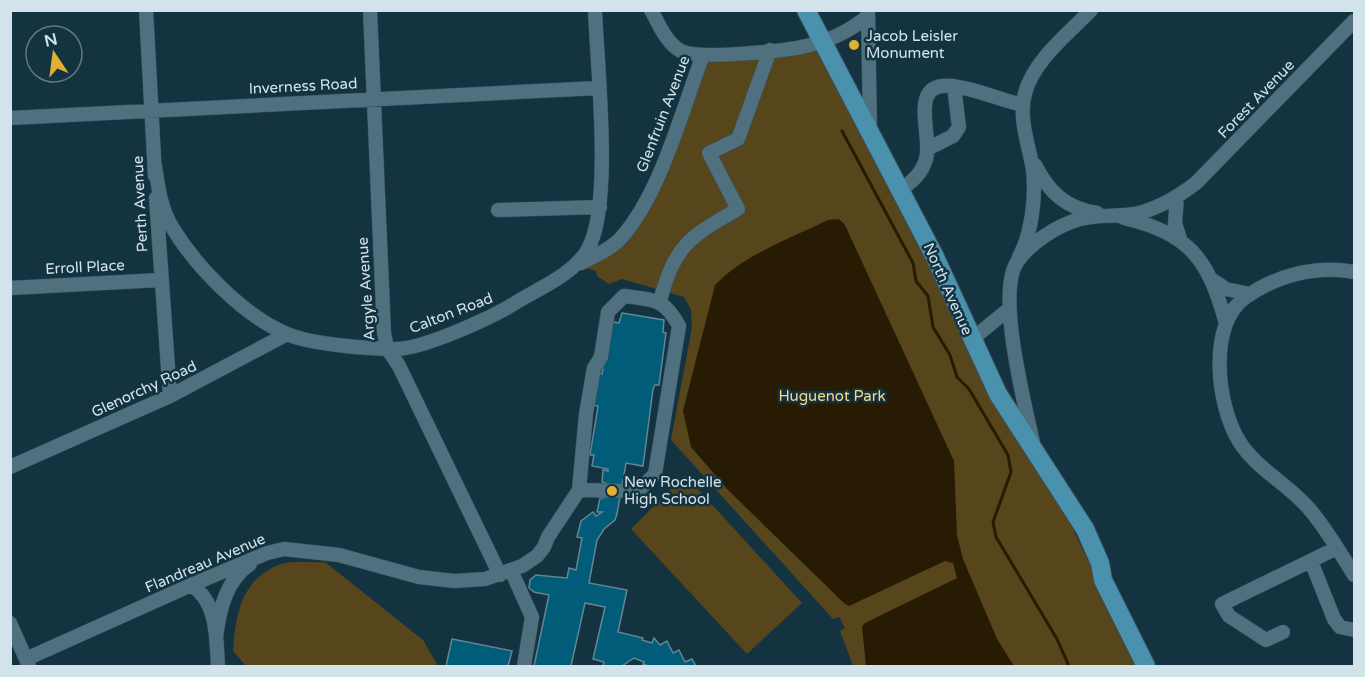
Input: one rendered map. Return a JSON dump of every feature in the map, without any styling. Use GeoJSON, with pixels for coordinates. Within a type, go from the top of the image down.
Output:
{"type":"FeatureCollection","features":[{"type":"Feature","properties":{"kind":"main road","name":"North Avenue"},"geometry":{"type":"LineString","coordinates":[[806,10],[935,257],[971,340],[998,394],[1085,530],[1100,563],[1103,580],[1146,666]]}},
{"type":"Feature","properties":{"kind":"main road","name":"North Avenue"},"geometry":{"type":"LineString","coordinates":[[1100,563],[1112,577],[1158,666]]}},
{"type":"Feature","properties":{"kind":"street","name":"Perth Avenue"},"geometry":{"type":"LineString","coordinates":[[146,10],[160,280],[170,396]]}},
{"type":"Feature","properties":{"kind":"street","name":"Argyle Avenue"},"geometry":{"type":"LineString","coordinates":[[370,10],[380,267],[387,348],[399,366],[506,572],[532,617],[524,666]]}},
{"type":"Feature","properties":{"kind":"street","name":"Calton Road"},"geometry":{"type":"LineString","coordinates":[[155,166],[159,190],[172,226],[198,263],[229,295],[287,334],[352,347],[395,350],[415,345],[502,312],[572,267],[588,250],[600,207],[595,10]]}},
{"type":"Feature","properties":{"kind":"street"},"geometry":{"type":"LineString","coordinates":[[651,10],[670,42],[682,51],[703,55]]}},
{"type":"Feature","properties":{"kind":"street"},"geometry":{"type":"LineString","coordinates":[[1034,450],[1009,309],[1016,264],[1029,225],[1034,188],[1023,105],[1031,78],[1041,63],[1091,10]]}},
{"type":"Feature","properties":{"kind":"street"},"geometry":{"type":"LineString","coordinates":[[868,14],[870,131]]}},
{"type":"Feature","properties":{"kind":"street","name":"Glenfruin Avenue"},"geometry":{"type":"LineString","coordinates":[[572,267],[611,248],[638,216],[653,189],[703,55],[809,46],[843,33],[868,14]]}},
{"type":"Feature","properties":{"kind":"street","name":"Forest Avenue"},"geometry":{"type":"LineString","coordinates":[[1016,264],[1031,247],[1059,228],[1081,218],[1136,213],[1177,197],[1196,183],[1354,21]]}},
{"type":"Feature","properties":{"kind":"street"},"geometry":{"type":"LineString","coordinates":[[660,301],[667,274],[679,250],[697,232],[738,209],[709,153],[738,139],[770,50]]}},
{"type":"Feature","properties":{"kind":"street"},"geometry":{"type":"LineString","coordinates":[[900,191],[920,175],[927,149],[925,98],[934,89],[954,86],[1023,105]]}},
{"type":"Feature","properties":{"kind":"street"},"geometry":{"type":"LineString","coordinates":[[927,149],[953,136],[959,127],[954,86]]}},
{"type":"Feature","properties":{"kind":"street","name":"Inverness Road"},"geometry":{"type":"LineString","coordinates":[[10,118],[598,88]]}},
{"type":"Feature","properties":{"kind":"street"},"geometry":{"type":"LineString","coordinates":[[1030,155],[1055,196],[1084,211],[1146,223],[1180,239]]}},
{"type":"Feature","properties":{"kind":"street"},"geometry":{"type":"LineString","coordinates":[[1177,197],[1175,223],[1180,239],[1214,280],[1226,289],[1250,294]]}},
{"type":"Feature","properties":{"kind":"street"},"geometry":{"type":"LineString","coordinates":[[498,210],[600,207]]}},
{"type":"Feature","properties":{"kind":"street"},"geometry":{"type":"LineString","coordinates":[[1225,320],[1240,300],[1295,274],[1314,270],[1354,272]]}},
{"type":"Feature","properties":{"kind":"street","name":"Erroll Place"},"geometry":{"type":"LineString","coordinates":[[10,288],[160,280]]}},
{"type":"Feature","properties":{"kind":"street"},"geometry":{"type":"LineString","coordinates":[[1214,280],[1225,320],[1220,360],[1222,387],[1230,425],[1240,444],[1311,510],[1354,575]]}},
{"type":"Feature","properties":{"kind":"street"},"geometry":{"type":"LineString","coordinates":[[624,296],[660,301],[672,313],[679,326],[655,474],[638,491],[579,490],[586,414],[594,368],[601,357],[608,312],[624,296]]}},
{"type":"Feature","properties":{"kind":"street"},"geometry":{"type":"LineString","coordinates":[[971,340],[1009,309]]}},
{"type":"Feature","properties":{"kind":"street","name":"Glenorchy Road"},"geometry":{"type":"LineString","coordinates":[[10,467],[170,396],[287,334]]}},
{"type":"Feature","properties":{"kind":"street","name":"Flandreau Avenue"},"geometry":{"type":"LineString","coordinates":[[27,663],[191,585],[267,553],[284,549],[339,555],[419,578],[454,581],[485,579],[506,572],[537,556],[579,490]]}},
{"type":"Feature","properties":{"kind":"street"},"geometry":{"type":"LineString","coordinates":[[1283,632],[1266,640],[1229,616],[1222,604],[1337,548]]}},
{"type":"Feature","properties":{"kind":"street"},"geometry":{"type":"LineString","coordinates":[[216,638],[218,616],[227,593],[247,566],[267,553]]}},
{"type":"Feature","properties":{"kind":"street"},"geometry":{"type":"LineString","coordinates":[[1311,561],[1334,619],[1340,627],[1354,630]]}},
{"type":"Feature","properties":{"kind":"street"},"geometry":{"type":"LineString","coordinates":[[191,585],[202,592],[210,605],[218,666]]}},
{"type":"Feature","properties":{"kind":"street"},"geometry":{"type":"LineString","coordinates":[[10,623],[27,663]]}},
{"type":"Feature","properties":{"kind":"green space","name":"Huguenot Park"},"geometry":{"type":"Polygon","coordinates":[[[820,49],[1064,511],[1140,666],[853,666],[840,631],[845,628],[839,617],[833,619],[671,440],[692,327],[691,310],[684,297],[622,279],[609,284],[597,276],[596,271],[587,268],[613,250],[650,205],[706,59],[820,49]]]}},
{"type":"Feature","properties":{"kind":"green space"},"geometry":{"type":"Polygon","coordinates":[[[685,475],[802,603],[747,654],[631,529],[685,475]]]}},
{"type":"Feature","properties":{"kind":"green space"},"geometry":{"type":"Polygon","coordinates":[[[325,562],[423,640],[438,666],[246,666],[233,651],[242,600],[255,580],[283,563],[325,562]]]}},
{"type":"Feature","properties":{"kind":"shaded area"},"geometry":{"type":"Polygon","coordinates":[[[839,219],[845,225],[954,461],[957,535],[963,559],[997,639],[1014,666],[866,666],[862,627],[865,623],[957,578],[953,563],[945,561],[849,606],[728,490],[691,447],[683,411],[715,285],[740,264],[768,248],[828,220],[839,219]]]}},
{"type":"Feature","properties":{"kind":"building","name":"New Rochelle High School"},"geometry":{"type":"Polygon","coordinates":[[[622,313],[664,320],[663,332],[666,333],[659,385],[655,385],[653,389],[643,466],[626,463],[617,514],[615,520],[604,529],[597,540],[589,583],[627,590],[618,632],[643,638],[642,640],[652,643],[654,638],[660,645],[667,641],[673,653],[679,650],[685,662],[692,659],[696,666],[648,666],[634,658],[622,666],[603,666],[604,662],[593,659],[605,607],[585,603],[571,666],[534,666],[549,595],[534,592],[529,588],[530,580],[536,575],[567,578],[569,568],[576,570],[582,538],[577,537],[581,521],[593,512],[596,516],[602,512],[597,512],[600,498],[604,498],[606,483],[602,482],[603,470],[608,471],[608,469],[592,466],[594,455],[590,455],[598,406],[590,405],[595,373],[602,374],[610,321],[619,323],[622,313]]]}},
{"type":"Feature","properties":{"kind":"building"},"geometry":{"type":"Polygon","coordinates":[[[452,639],[512,651],[508,666],[446,666],[452,639]]]}},
{"type":"Feature","properties":{"kind":"waterway"},"geometry":{"type":"LineString","coordinates":[[842,131],[913,263],[916,281],[928,296],[933,327],[950,355],[957,377],[969,389],[1008,455],[1011,472],[993,522],[996,537],[1057,639],[1069,666]]}},
{"type":"Feature","properties":{"kind":"place","name":"Jacob Leisler Monument"},"geometry":{"type":"Point","coordinates":[854,45]}},
{"type":"Feature","properties":{"kind":"place","name":"New Rochelle High School"},"geometry":{"type":"Point","coordinates":[612,491]}}]}
